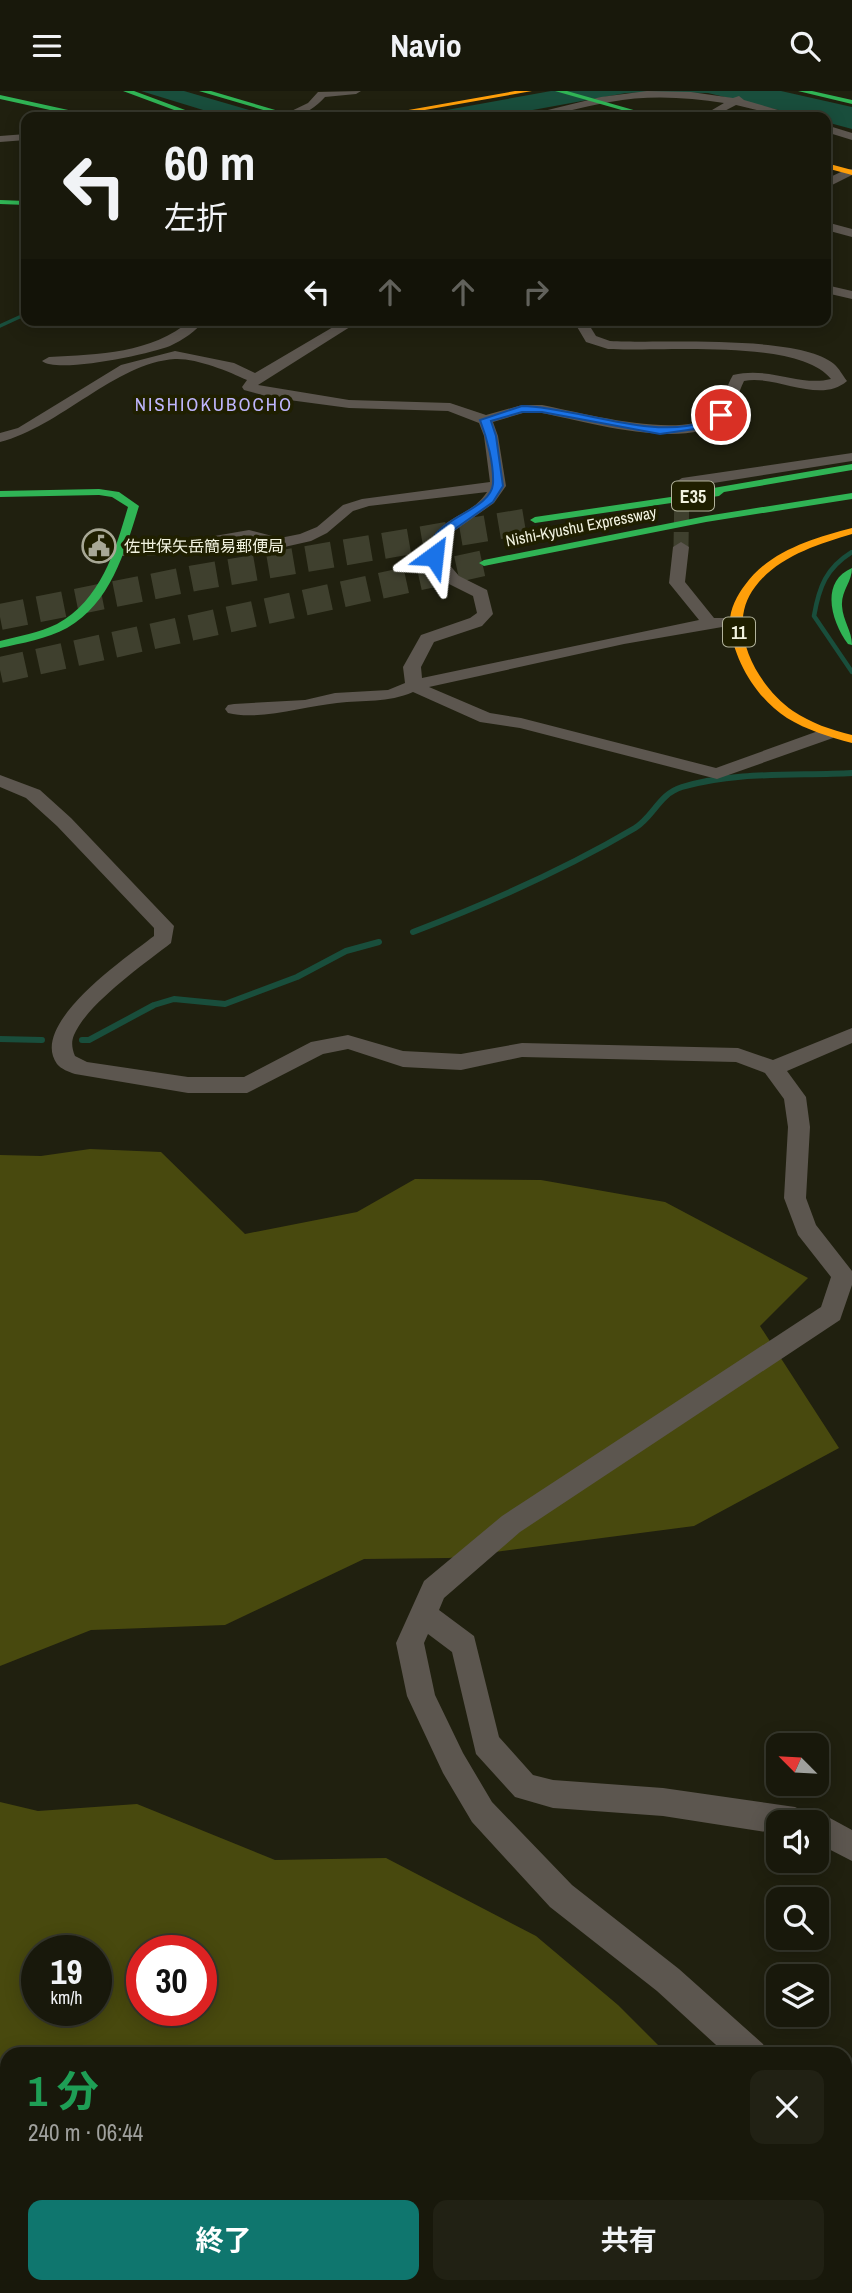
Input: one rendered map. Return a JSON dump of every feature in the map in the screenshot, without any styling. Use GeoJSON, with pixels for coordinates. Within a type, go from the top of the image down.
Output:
{"type":"FeatureCollection","features":[{"type":"Feature","properties":{"kind":"main road"},"geometry":{"type":"LineString","coordinates":[[127,91],[159,107],[180,112]]}},
{"type":"Feature","properties":{"kind":"main road"},"geometry":{"type":"LineString","coordinates":[[159,107],[186,91]]}},
{"type":"Feature","properties":{"kind":"main road"},"geometry":{"type":"LineString","coordinates":[[203,91],[278,112]]}},
{"type":"Feature","properties":{"kind":"main road"},"geometry":{"type":"LineString","coordinates":[[408,112],[528,91]]}},
{"type":"Feature","properties":{"kind":"main road"},"geometry":{"type":"LineString","coordinates":[[559,91],[636,112]]}},
{"type":"Feature","properties":{"kind":"main road"},"geometry":{"type":"LineString","coordinates":[[802,91],[852,102]]}},
{"type":"Feature","properties":{"kind":"main road"},"geometry":{"type":"LineString","coordinates":[[0,97],[68,112]]}},
{"type":"Feature","properties":{"kind":"main road"},"geometry":{"type":"LineString","coordinates":[[831,166],[851,172]]}},
{"type":"Feature","properties":{"kind":"main road"},"geometry":{"type":"LineString","coordinates":[[0,202],[21,203]]}},
{"type":"Feature","properties":{"kind":"main road"},"geometry":{"type":"LineString","coordinates":[[652,501],[852,467]]}},
{"type":"Feature","properties":{"kind":"main road","name":"Nishi-Kyushu Expressway"},"geometry":{"type":"LineString","coordinates":[[534,520],[652,501],[852,475]]}},
{"type":"Feature","properties":{"kind":"main road"},"geometry":{"type":"LineString","coordinates":[[0,494],[99,492],[125,499],[134,506],[102,590],[82,613],[63,626],[0,645]]}},
{"type":"Feature","properties":{"kind":"main road","name":"Nishi-Kyushu Expressway"},"geometry":{"type":"LineString","coordinates":[[484,563],[706,519],[852,496]]}},
{"type":"Feature","properties":{"kind":"main road"},"geometry":{"type":"LineString","coordinates":[[541,552],[852,505]]}},
{"type":"Feature","properties":{"kind":"main road","name":"11"},"geometry":{"type":"LineString","coordinates":[[852,531],[822,539],[781,558],[758,576],[744,597],[735,621],[749,664],[771,702],[796,720],[827,734],[852,739]]}},
{"type":"Feature","properties":{"kind":"main road"},"geometry":{"type":"LineString","coordinates":[[852,571],[839,587],[834,603],[837,622],[852,642]]}},
{"type":"Feature","properties":{"kind":"street"},"geometry":{"type":"LineString","coordinates":[[300,112],[312,106],[321,95],[356,91]]}},
{"type":"Feature","properties":{"kind":"street"},"geometry":{"type":"LineString","coordinates":[[714,112],[754,91]]}},
{"type":"Feature","properties":{"kind":"street"},"geometry":{"type":"LineString","coordinates":[[547,112],[628,95],[700,95],[738,99],[780,112]]}},
{"type":"Feature","properties":{"kind":"street"},"geometry":{"type":"LineString","coordinates":[[831,130],[852,137]]}},
{"type":"Feature","properties":{"kind":"street"},"geometry":{"type":"LineString","coordinates":[[0,139],[21,137]]}},
{"type":"Feature","properties":{"kind":"street"},"geometry":{"type":"LineString","coordinates":[[831,182],[851,172]]}},
{"type":"Feature","properties":{"kind":"street"},"geometry":{"type":"LineString","coordinates":[[831,227],[852,233]]}},
{"type":"Feature","properties":{"kind":"street"},"geometry":{"type":"LineString","coordinates":[[831,290],[852,295]]}},
{"type":"Feature","properties":{"kind":"street"},"geometry":{"type":"LineString","coordinates":[[49,361],[110,357],[152,348],[194,326]]}},
{"type":"Feature","properties":{"kind":"street"},"geometry":{"type":"LineString","coordinates":[[345,326],[255,379],[249,387],[274,394],[349,404],[450,407],[485,420],[522,409],[542,409],[660,431],[706,425],[721,415],[737,377],[751,373],[818,385],[830,386],[840,381],[838,372],[826,363],[791,352],[745,346],[617,347],[591,339],[586,326]]}},
{"type":"Feature","properties":{"kind":"street"},"geometry":{"type":"LineString","coordinates":[[0,437],[23,431],[126,368],[174,355],[229,366],[255,379]]}},
{"type":"Feature","properties":{"kind":"street"},"geometry":{"type":"LineString","coordinates":[[414,685],[412,667],[427,639],[476,622],[485,614],[481,593],[457,585],[443,573],[434,556],[438,540],[444,531],[489,500],[498,486],[491,436],[485,420]]}},
{"type":"Feature","properties":{"kind":"street"},"geometry":{"type":"LineString","coordinates":[[682,483],[852,457]]}},
{"type":"Feature","properties":{"kind":"street"},"geometry":{"type":"LineString","coordinates":[[119,551],[163,550],[249,535],[281,543],[305,538],[322,530],[348,508],[367,502],[498,486]]}},
{"type":"Feature","properties":{"kind":"street"},"geometry":{"type":"LineString","coordinates":[[681,547],[677,583],[710,623]]}},
{"type":"Feature","properties":{"kind":"street"},"geometry":{"type":"LineString","coordinates":[[234,709],[305,705],[335,698],[391,695],[414,685],[598,644],[710,623],[735,621]]}},
{"type":"Feature","properties":{"kind":"street"},"geometry":{"type":"LineString","coordinates":[[414,685],[486,718],[521,723],[717,774],[827,734]]}},
{"type":"Feature","properties":{"kind":"street"},"geometry":{"type":"LineString","coordinates":[[0,781],[33,794],[74,832],[164,926],[164,938],[89,1000],[62,1036],[61,1049],[66,1061],[83,1069],[188,1085],[247,1085],[318,1047],[348,1042],[403,1059],[461,1062],[522,1050],[701,1052],[738,1055],[773,1068],[795,1097],[799,1127],[795,1198],[806,1229],[848,1275],[831,1313],[511,1524],[434,1590],[410,1643],[421,1696],[453,1763],[482,1812],[561,1896],[668,1980],[743,2047]]}},
{"type":"Feature","properties":{"kind":"street"},"geometry":{"type":"LineString","coordinates":[[773,1068],[852,1035]]}},
{"type":"Feature","properties":{"kind":"street"},"geometry":{"type":"LineString","coordinates":[[422,1613],[464,1645],[485,1744],[525,1787],[553,1794],[663,1802],[766,1818]]}},
{"type":"Feature","properties":{"kind":"street"},"geometry":{"type":"LineString","coordinates":[[829,1833],[852,1846]]}},
{"type":"Feature","properties":{"kind":"shaded area"},"geometry":{"type":"Polygon","coordinates":[[[141,91],[184,91],[256,112],[210,112],[141,91]]]}},
{"type":"Feature","properties":{"kind":"shaded area"},"geometry":{"type":"Polygon","coordinates":[[[551,91],[781,91],[852,107],[852,129],[831,123],[831,112],[787,112],[708,93],[626,93],[522,112],[436,112],[551,91]]]}},
{"type":"Feature","properties":{"kind":"shaded area"},"geometry":{"type":"Polygon","coordinates":[[[90,1149],[161,1152],[245,1234],[357,1212],[415,1179],[541,1180],[665,1202],[808,1278],[760,1326],[839,1448],[694,1526],[449,1558],[364,1559],[225,1625],[91,1630],[0,1666],[0,1155],[41,1156],[90,1149]]]}},
{"type":"Feature","properties":{"kind":"shaded area"},"geometry":{"type":"Polygon","coordinates":[[[0,1802],[38,1811],[137,1804],[275,1860],[386,1858],[536,1936],[618,2005],[660,2047],[0,2047],[0,1802]]]}},
{"type":"Feature","properties":{"kind":"waterway"},"geometry":{"type":"LineString","coordinates":[[0,326],[21,316]]}},
{"type":"Feature","properties":{"kind":"waterway"},"geometry":{"type":"LineString","coordinates":[[852,552],[843,558],[825,579],[814,616],[852,672]]}},
{"type":"Feature","properties":{"kind":"waterway"},"geometry":{"type":"LineString","coordinates":[[413,932],[526,885],[581,858],[635,828],[662,800],[682,787],[745,776],[852,773]]}},
{"type":"Feature","properties":{"kind":"waterway"},"geometry":{"type":"LineString","coordinates":[[82,1040],[89,1040],[154,1005],[174,999],[225,1004],[297,977],[346,951],[379,942]]}},
{"type":"Feature","properties":{"kind":"waterway"},"geometry":{"type":"LineString","coordinates":[[0,1039],[42,1040]]}},
{"type":"Feature","properties":{"kind":"tunnel"},"geometry":{"type":"LineString","coordinates":[[681,547],[682,483]]}},
{"type":"Feature","properties":{"kind":"tunnel"},"geometry":{"type":"LineString","coordinates":[[0,617],[195,578],[535,520]]}},
{"type":"Feature","properties":{"kind":"tunnel"},"geometry":{"type":"LineString","coordinates":[[0,670],[484,563]]}},
{"type":"Feature","properties":{"kind":"traffic: fast"},"geometry":{"type":"LineString","coordinates":[[127,91],[186,112]]}},
{"type":"Feature","properties":{"kind":"traffic: fast"},"geometry":{"type":"LineString","coordinates":[[203,91],[277,112]]}},
{"type":"Feature","properties":{"kind":"traffic: fast"},"geometry":{"type":"LineString","coordinates":[[559,91],[636,112]]}},
{"type":"Feature","properties":{"kind":"traffic: fast"},"geometry":{"type":"LineString","coordinates":[[802,91],[852,102]]}},
{"type":"Feature","properties":{"kind":"traffic: fast"},"geometry":{"type":"LineString","coordinates":[[0,97],[68,112]]}},
{"type":"Feature","properties":{"kind":"traffic: fast"},"geometry":{"type":"LineString","coordinates":[[0,202],[21,203]]}},
{"type":"Feature","properties":{"kind":"traffic: fast"},"geometry":{"type":"LineString","coordinates":[[696,494],[852,467]]}},
{"type":"Feature","properties":{"kind":"traffic: fast"},"geometry":{"type":"LineString","coordinates":[[0,494],[99,492],[115,494],[134,506],[110,573],[91,603],[63,625],[0,645]]}},
{"type":"Feature","properties":{"kind":"traffic: fast"},"geometry":{"type":"LineString","coordinates":[[535,520],[719,493]]}},
{"type":"Feature","properties":{"kind":"traffic: fast"},"geometry":{"type":"LineString","coordinates":[[484,563],[706,519],[852,496]]}},
{"type":"Feature","properties":{"kind":"traffic: fast"},"geometry":{"type":"LineString","coordinates":[[852,571],[840,588],[836,606],[841,624],[852,642]]}},
{"type":"Feature","properties":{"kind":"traffic: slow"},"geometry":{"type":"LineString","coordinates":[[403,112],[528,91]]}},
{"type":"Feature","properties":{"kind":"traffic: slow"},"geometry":{"type":"LineString","coordinates":[[831,167],[852,173]]}},
{"type":"Feature","properties":{"kind":"traffic: slow"},"geometry":{"type":"LineString","coordinates":[[852,531],[796,550],[778,560],[750,586],[740,602],[735,622],[749,667],[773,701],[807,724],[852,739]]}},
{"type":"Feature","properties":{"kind":"place","name":"佐世保矢岳簡易郵便局"},"geometry":{"type":"Point","coordinates":[99,546]}},
{"type":"Feature","properties":{"kind":"district","name":"NISHIOKUBOCHO"},"geometry":{"type":"Point","coordinates":[214,404]}},
{"type":"Feature","properties":{"kind":"route"},"geometry":{"type":"LineString","coordinates":[[434,556],[438,540],[444,531],[489,500],[498,486],[491,436],[485,420],[522,409],[542,409],[660,431],[706,425],[721,415]]}}]}
